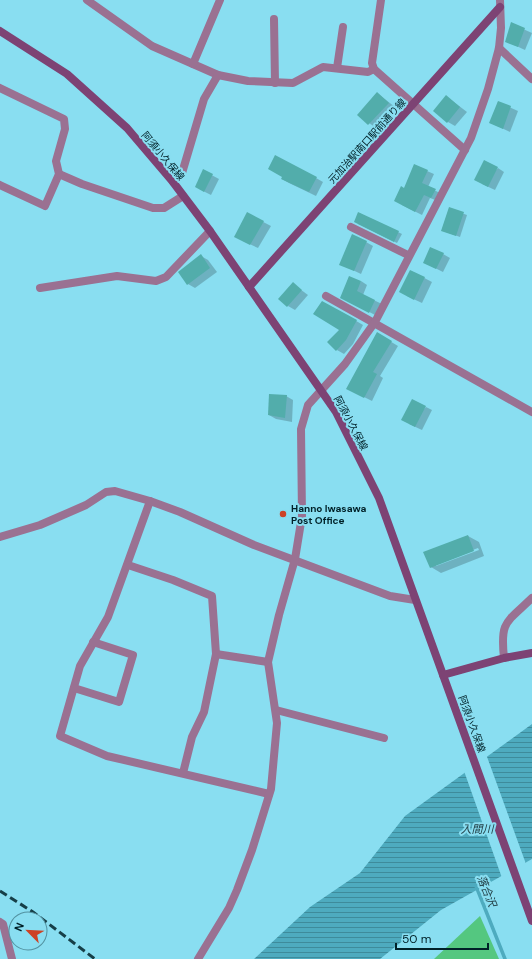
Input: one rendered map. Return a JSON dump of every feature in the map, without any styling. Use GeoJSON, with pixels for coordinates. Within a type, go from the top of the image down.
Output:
{"type":"FeatureCollection","features":[{"type":"Feature","properties":{"kind":"street"},"geometry":{"type":"LineString","coordinates":[[87,0],[152,46],[218,75],[248,81],[292,83],[323,67],[368,72],[374,69]]}},
{"type":"Feature","properties":{"kind":"street"},"geometry":{"type":"LineString","coordinates":[[193,64],[220,0]]}},
{"type":"Feature","properties":{"kind":"street"},"geometry":{"type":"LineString","coordinates":[[381,0],[372,63],[374,69],[465,150]]}},
{"type":"Feature","properties":{"kind":"street"},"geometry":{"type":"LineString","coordinates":[[198,959],[229,908],[237,890],[252,850],[269,794],[276,745],[276,710],[268,662],[279,614],[295,559],[302,516],[302,419],[308,405],[345,364],[375,322],[408,255],[465,150],[488,89],[499,48],[500,4]]}},
{"type":"Feature","properties":{"kind":"street","name":"元加治駅南口駅前通り線"},"geometry":{"type":"LineString","coordinates":[[249,287],[414,103],[500,4]]}},
{"type":"Feature","properties":{"kind":"street"},"geometry":{"type":"LineString","coordinates":[[274,19],[275,83]]}},
{"type":"Feature","properties":{"kind":"street"},"geometry":{"type":"LineString","coordinates":[[336,68],[343,27]]}},
{"type":"Feature","properties":{"kind":"street","name":"阿須小久保線"},"geometry":{"type":"LineString","coordinates":[[0,31],[68,74],[127,128],[173,182],[210,231],[336,412],[379,498],[531,919]]}},
{"type":"Feature","properties":{"kind":"street"},"geometry":{"type":"LineString","coordinates":[[499,48],[532,79]]}},
{"type":"Feature","properties":{"kind":"street"},"geometry":{"type":"LineString","coordinates":[[173,182],[182,174],[204,98],[218,75]]}},
{"type":"Feature","properties":{"kind":"street"},"geometry":{"type":"LineString","coordinates":[[0,88],[64,119],[65,129],[56,161],[59,174],[45,206],[0,185]]}},
{"type":"Feature","properties":{"kind":"street"},"geometry":{"type":"LineString","coordinates":[[59,174],[82,184],[153,208],[164,208],[183,196]]}},
{"type":"Feature","properties":{"kind":"street"},"geometry":{"type":"LineString","coordinates":[[351,227],[408,255]]}},
{"type":"Feature","properties":{"kind":"street"},"geometry":{"type":"LineString","coordinates":[[40,288],[117,276],[156,281],[166,277],[210,231]]}},
{"type":"Feature","properties":{"kind":"street"},"geometry":{"type":"LineString","coordinates":[[326,296],[375,322],[532,412]]}},
{"type":"Feature","properties":{"kind":"street"},"geometry":{"type":"LineString","coordinates":[[0,537],[40,525],[86,505],[110,490],[150,501],[254,545],[295,559],[390,596],[415,600]]}},
{"type":"Feature","properties":{"kind":"street"},"geometry":{"type":"LineString","coordinates":[[150,501],[108,617],[80,666],[60,736],[107,756],[269,794]]}},
{"type":"Feature","properties":{"kind":"street"},"geometry":{"type":"LineString","coordinates":[[128,565],[173,580],[212,596],[216,654],[204,712],[192,737],[183,773]]}},
{"type":"Feature","properties":{"kind":"street"},"geometry":{"type":"LineString","coordinates":[[504,658],[502,636],[504,626],[532,598]]}},
{"type":"Feature","properties":{"kind":"street"},"geometry":{"type":"LineString","coordinates":[[74,688],[119,702],[133,655],[93,642]]}},
{"type":"Feature","properties":{"kind":"street"},"geometry":{"type":"LineString","coordinates":[[443,675],[504,658],[532,653]]}},
{"type":"Feature","properties":{"kind":"street"},"geometry":{"type":"LineString","coordinates":[[216,654],[268,662]]}},
{"type":"Feature","properties":{"kind":"street"},"geometry":{"type":"LineString","coordinates":[[276,710],[384,738]]}},
{"type":"Feature","properties":{"kind":"street"},"geometry":{"type":"LineString","coordinates":[[0,922],[2,924],[12,959]]}},
{"type":"Feature","properties":{"kind":"green space"},"geometry":{"type":"Polygon","coordinates":[[[480,916],[499,959],[434,959],[480,916]]]}},
{"type":"Feature","properties":{"kind":"water","name":"入間川"},"geometry":{"type":"Polygon","coordinates":[[[532,724],[532,859],[441,910],[380,959],[254,959],[310,907],[360,873],[405,816],[532,724]]]}},
{"type":"Feature","properties":{"kind":"pier"},"geometry":{"type":"Polygon","coordinates":[[[486,754],[526,864],[502,878],[464,771],[486,754]]]}},
{"type":"Feature","properties":{"kind":"building"},"geometry":{"type":"Polygon","coordinates":[[[511,22],[525,28],[518,47],[505,42],[511,22]]]}},
{"type":"Feature","properties":{"kind":"building"},"geometry":{"type":"Polygon","coordinates":[[[377,92],[389,103],[368,125],[357,115],[377,92]]]}},
{"type":"Feature","properties":{"kind":"building"},"geometry":{"type":"Polygon","coordinates":[[[446,95],[460,107],[447,123],[433,111],[446,95]]]}},
{"type":"Feature","properties":{"kind":"building"},"geometry":{"type":"Polygon","coordinates":[[[498,101],[511,106],[503,129],[489,123],[498,101]]]}},
{"type":"Feature","properties":{"kind":"building"},"geometry":{"type":"Polygon","coordinates":[[[275,155],[317,177],[309,192],[281,179],[282,177],[268,169],[275,155]]]}},
{"type":"Feature","properties":{"kind":"building"},"geometry":{"type":"Polygon","coordinates":[[[484,160],[498,167],[488,187],[474,180],[484,160]]]}},
{"type":"Feature","properties":{"kind":"building"},"geometry":{"type":"Polygon","coordinates":[[[414,164],[428,170],[422,183],[436,189],[431,198],[424,195],[415,212],[394,201],[401,186],[404,188],[414,164]]]}},
{"type":"Feature","properties":{"kind":"building"},"geometry":{"type":"Polygon","coordinates":[[[203,169],[213,174],[204,192],[195,187],[203,169]]]}},
{"type":"Feature","properties":{"kind":"building"},"geometry":{"type":"Polygon","coordinates":[[[449,207],[464,212],[456,236],[441,231],[449,207]]]}},
{"type":"Feature","properties":{"kind":"building"},"geometry":{"type":"Polygon","coordinates":[[[247,212],[264,221],[250,245],[234,237],[247,212]]]}},
{"type":"Feature","properties":{"kind":"building"},"geometry":{"type":"Polygon","coordinates":[[[358,212],[399,231],[394,242],[354,222],[358,212]]]}},
{"type":"Feature","properties":{"kind":"building"},"geometry":{"type":"Polygon","coordinates":[[[352,234],[367,241],[354,271],[339,265],[352,234]]]}},
{"type":"Feature","properties":{"kind":"building"},"geometry":{"type":"Polygon","coordinates":[[[430,247],[444,253],[436,269],[423,263],[430,247]]]}},
{"type":"Feature","properties":{"kind":"building"},"geometry":{"type":"Polygon","coordinates":[[[201,254],[210,268],[187,285],[178,272],[201,254]]]}},
{"type":"Feature","properties":{"kind":"building"},"geometry":{"type":"Polygon","coordinates":[[[410,270],[425,277],[414,300],[399,292],[410,270]]]}},
{"type":"Feature","properties":{"kind":"building"},"geometry":{"type":"Polygon","coordinates":[[[349,276],[361,281],[357,291],[375,300],[369,313],[340,298],[349,276]]]}},
{"type":"Feature","properties":{"kind":"building"},"geometry":{"type":"Polygon","coordinates":[[[293,282],[302,290],[287,307],[278,299],[293,282]]]}},
{"type":"Feature","properties":{"kind":"building"},"geometry":{"type":"Polygon","coordinates":[[[322,301],[357,320],[346,340],[336,351],[327,342],[339,330],[313,314],[322,301]]]}},
{"type":"Feature","properties":{"kind":"building"},"geometry":{"type":"Polygon","coordinates":[[[377,332],[392,341],[373,372],[377,374],[364,398],[346,389],[377,332]]]}},
{"type":"Feature","properties":{"kind":"building"},"geometry":{"type":"Polygon","coordinates":[[[269,394],[287,395],[285,418],[268,415],[269,394]]]}},
{"type":"Feature","properties":{"kind":"building"},"geometry":{"type":"Polygon","coordinates":[[[412,399],[426,406],[415,427],[401,420],[412,399]]]}},
{"type":"Feature","properties":{"kind":"building"},"geometry":{"type":"Polygon","coordinates":[[[468,535],[474,551],[430,568],[423,552],[468,535]]]}},
{"type":"Feature","properties":{"kind":"waterway","name":"落合沢"},"geometry":{"type":"LineString","coordinates":[[476,886],[505,959]]}},
{"type":"Feature","properties":{"kind":"railway"},"geometry":{"type":"LineString","coordinates":[[0,891],[33,912],[95,959]]}},
{"type":"Feature","properties":{"kind":"place","name":"Hanno Iwasawa Post Office"},"geometry":{"type":"Point","coordinates":[283,514]}}]}
